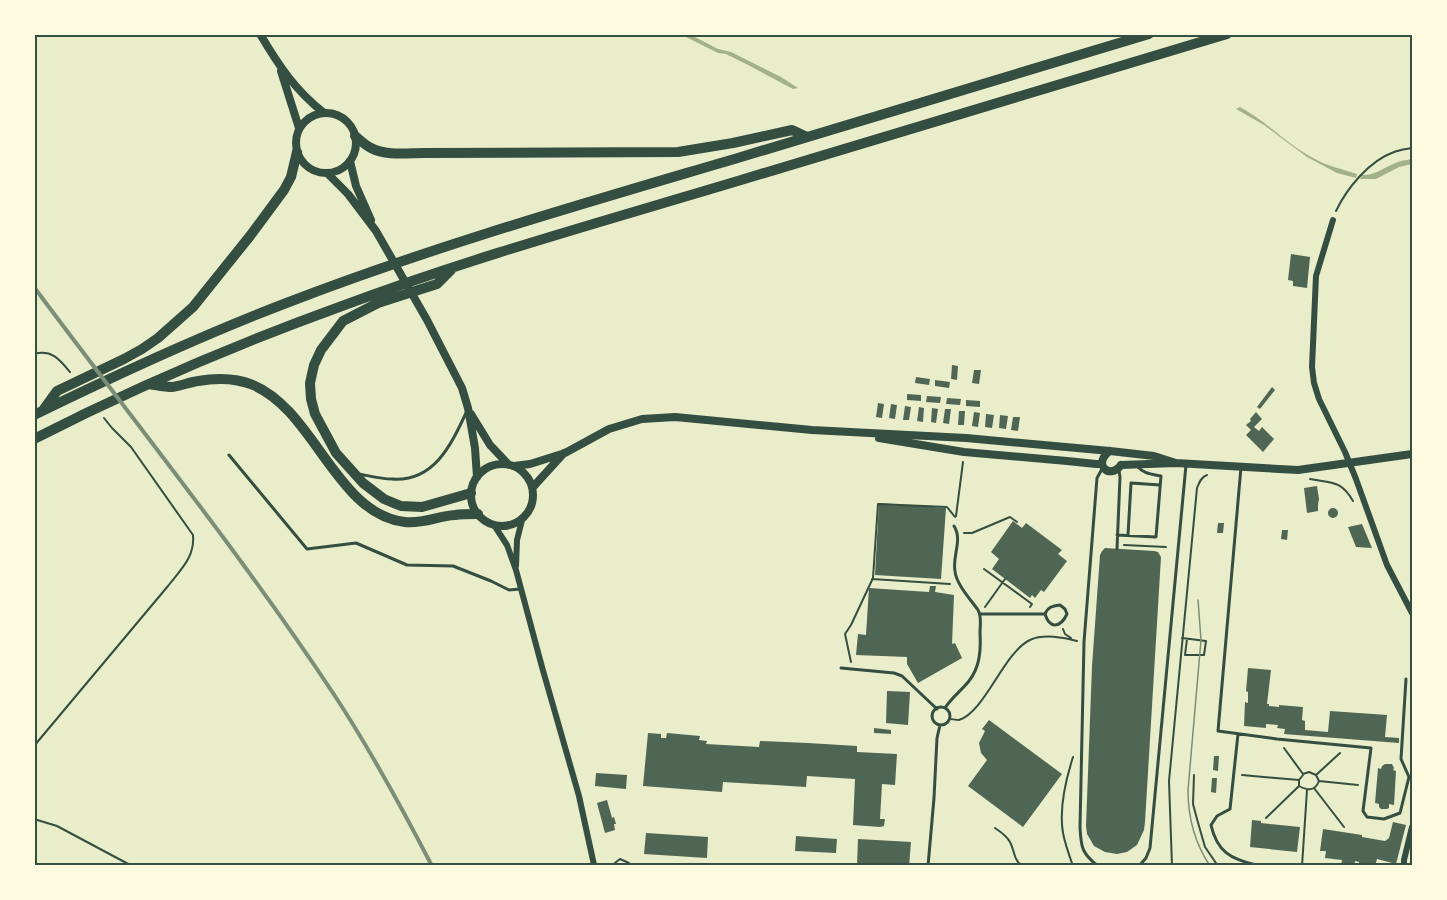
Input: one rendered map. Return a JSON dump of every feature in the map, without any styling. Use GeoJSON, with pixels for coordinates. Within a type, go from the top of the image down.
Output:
{"type":"FeatureCollection","features":[{"type":"Feature","properties":{"kind":"highway"},"geometry":{"type":"LineString","coordinates":[[39,413],[178,347],[244,319],[358,276],[506,228],[1149,34]]}},
{"type":"Feature","properties":{"kind":"highway"},"geometry":{"type":"LineString","coordinates":[[34,439],[149,384],[244,343],[344,305],[452,268],[1227,34]]}},
{"type":"Feature","properties":{"kind":"highway"},"geometry":{"type":"LineString","coordinates":[[355,136],[367,146],[388,153],[678,152],[792,130],[807,137]]}},
{"type":"Feature","properties":{"kind":"highway"},"geometry":{"type":"LineString","coordinates":[[39,413],[57,391],[142,349],[194,307],[284,190],[291,177],[297,152]]}},
{"type":"Feature","properties":{"kind":"highway"},"geometry":{"type":"LineString","coordinates":[[452,268],[437,284],[378,303],[343,321],[321,350],[314,365],[310,383],[311,399],[315,414],[336,453],[363,483],[384,499],[400,506],[422,507],[471,493]]}},
{"type":"Feature","properties":{"kind":"highway"},"geometry":{"type":"LineString","coordinates":[[149,384],[171,387],[218,379],[252,385],[267,392],[279,402],[336,472],[373,511],[405,522],[426,522],[453,515],[478,514]]}},
{"type":"Feature","properties":{"kind":"main road"},"geometry":{"type":"LineString","coordinates":[[260,34],[280,67],[308,100],[324,113]]}},
{"type":"Feature","properties":{"kind":"main road"},"geometry":{"type":"LineString","coordinates":[[280,67],[299,128]]}},
{"type":"Feature","properties":{"kind":"main road"},"geometry":{"type":"LineString","coordinates":[[324,113],[337,115],[344,119],[352,128],[355,136],[355,150],[350,161],[340,170],[328,174],[309,168],[301,160],[295,141],[299,128],[309,118],[324,113]]}},
{"type":"Feature","properties":{"kind":"main road"},"geometry":{"type":"LineString","coordinates":[[350,161],[357,186],[376,231],[427,320],[462,388],[475,448],[477,477]]}},
{"type":"Feature","properties":{"kind":"main road"},"geometry":{"type":"LineString","coordinates":[[328,174],[348,194],[376,231]]}},
{"type":"Feature","properties":{"kind":"main road"},"geometry":{"type":"LineString","coordinates":[[468,408],[490,445],[511,465],[526,474],[532,487],[532,504],[522,520],[508,526],[494,525],[478,514],[471,493],[473,484],[488,467],[498,464],[511,465]]}},
{"type":"Feature","properties":{"kind":"street"},"geometry":{"type":"LineString","coordinates":[[1333,219],[1316,276],[1312,367],[1314,383],[1319,399],[1356,479],[1387,566],[1413,613]]}},
{"type":"Feature","properties":{"kind":"street"},"geometry":{"type":"LineString","coordinates":[[511,465],[528,464],[565,453],[609,429],[642,419],[656,418],[692,418],[845,432],[966,438],[1154,456],[1176,463]]}},
{"type":"Feature","properties":{"kind":"street"},"geometry":{"type":"LineString","coordinates":[[845,432],[964,452],[1092,464],[1102,466],[1110,472],[1120,467],[1176,463],[1298,470],[1411,454]]}},
{"type":"Feature","properties":{"kind":"street"},"geometry":{"type":"LineString","coordinates":[[1102,466],[1103,457],[1112,452]]}},
{"type":"Feature","properties":{"kind":"street"},"geometry":{"type":"LineString","coordinates":[[1112,452],[1119,456],[1120,467]]}},
{"type":"Feature","properties":{"kind":"street"},"geometry":{"type":"LineString","coordinates":[[532,487],[565,453]]}},
{"type":"Feature","properties":{"kind":"street"},"geometry":{"type":"LineString","coordinates":[[516,570],[517,540],[522,520]]}},
{"type":"Feature","properties":{"kind":"street"},"geometry":{"type":"LineString","coordinates":[[494,525],[507,545],[522,589],[596,865]]}},
{"type":"Feature","properties":{"kind":"street"},"geometry":{"type":"LineString","coordinates":[[1404,866],[1413,827]]}},
{"type":"Feature","properties":{"kind":"lane"},"geometry":{"type":"LineString","coordinates":[[354,474],[393,479],[408,478],[424,472],[441,457],[453,440],[468,408]]}},
{"type":"Feature","properties":{"kind":"lane"},"geometry":{"type":"LineString","coordinates":[[229,455],[307,549],[356,543],[407,565],[453,566],[509,590],[522,589]]}},
{"type":"Feature","properties":{"kind":"lane"},"geometry":{"type":"LineString","coordinates":[[1139,866],[1146,858],[1149,848],[1186,464]]}},
{"type":"Feature","properties":{"kind":"lane"},"geometry":{"type":"LineString","coordinates":[[1117,535],[1156,537],[1161,476],[1148,474],[1136,465]]}},
{"type":"Feature","properties":{"kind":"lane"},"geometry":{"type":"LineString","coordinates":[[1098,866],[1090,860],[1082,848],[1080,827],[1084,642],[1097,478],[1102,466]]}},
{"type":"Feature","properties":{"kind":"lane"},"geometry":{"type":"LineString","coordinates":[[1117,549],[1120,467]]}},
{"type":"Feature","properties":{"kind":"lane"},"geometry":{"type":"LineString","coordinates":[[1241,467],[1218,731],[1371,748],[1363,811],[1366,817],[1384,819],[1400,813],[1409,777],[1401,759],[1406,679]]}},
{"type":"Feature","properties":{"kind":"lane"},"geometry":{"type":"LineString","coordinates":[[1128,535],[1131,483],[1160,485]]}},
{"type":"Feature","properties":{"kind":"lane"},"geometry":{"type":"LineString","coordinates":[[945,708],[951,698],[969,681],[979,662],[980,614],[960,584],[955,571],[958,533],[954,526]]}},
{"type":"Feature","properties":{"kind":"lane"},"geometry":{"type":"LineString","coordinates":[[1060,605],[1067,614],[1061,623],[1054,625],[1045,615],[1051,607],[1060,605]]}},
{"type":"Feature","properties":{"kind":"lane"},"geometry":{"type":"LineString","coordinates":[[980,614],[1045,615]]}},
{"type":"Feature","properties":{"kind":"lane"},"geometry":{"type":"LineString","coordinates":[[841,668],[902,675],[937,709]]}},
{"type":"Feature","properties":{"kind":"lane"},"geometry":{"type":"LineString","coordinates":[[945,708],[950,714],[950,719],[940,725],[934,722],[932,717],[934,711],[945,708]]}},
{"type":"Feature","properties":{"kind":"lane"},"geometry":{"type":"LineString","coordinates":[[928,866],[937,738],[940,725]]}},
{"type":"Feature","properties":{"kind":"lane"},"geometry":{"type":"LineString","coordinates":[[1238,734],[1230,809],[1217,816],[1211,825],[1214,837],[1220,848],[1230,857],[1240,861],[1256,865],[1290,866]]}},
{"type":"Feature","properties":{"kind":"path"},"geometry":{"type":"LineString","coordinates":[[1333,219],[1355,181],[1372,164],[1394,152],[1413,148]]}},
{"type":"Feature","properties":{"kind":"path"},"geometry":{"type":"LineString","coordinates":[[34,354],[44,352],[52,355],[69,371]]}},
{"type":"Feature","properties":{"kind":"path"},"geometry":{"type":"LineString","coordinates":[[34,746],[174,578],[186,562],[194,545],[193,535],[131,447],[112,428]]}},
{"type":"Feature","properties":{"kind":"path"},"geometry":{"type":"LineString","coordinates":[[852,669],[845,634],[872,579],[879,503],[947,507],[956,517],[964,452]]}},
{"type":"Feature","properties":{"kind":"path"},"geometry":{"type":"LineString","coordinates":[[1298,470],[1311,479],[1341,485],[1353,501]]}},
{"type":"Feature","properties":{"kind":"path"},"geometry":{"type":"LineString","coordinates":[[1172,866],[1169,781],[1197,488],[1199,482],[1207,475]]}},
{"type":"Feature","properties":{"kind":"path"},"geometry":{"type":"LineString","coordinates":[[958,533],[972,533],[1010,517],[1017,522]]}},
{"type":"Feature","properties":{"kind":"path"},"geometry":{"type":"LineString","coordinates":[[984,569],[1004,581],[1032,604],[1025,614]]}},
{"type":"Feature","properties":{"kind":"path"},"geometry":{"type":"LineString","coordinates":[[872,579],[960,584]]}},
{"type":"Feature","properties":{"kind":"path"},"geometry":{"type":"LineString","coordinates":[[980,614],[1004,581]]}},
{"type":"Feature","properties":{"kind":"path"},"geometry":{"type":"LineString","coordinates":[[1061,623],[1065,634],[1072,640]]}},
{"type":"Feature","properties":{"kind":"path"},"geometry":{"type":"LineString","coordinates":[[950,719],[958,720],[973,711],[1023,644],[1032,639],[1048,637],[1084,642]]}},
{"type":"Feature","properties":{"kind":"path"},"geometry":{"type":"LineString","coordinates":[[1182,638],[1206,641],[1204,655],[1185,655],[1187,639]]}},
{"type":"Feature","properties":{"kind":"path"},"geometry":{"type":"LineString","coordinates":[[1277,739],[1303,774]]}},
{"type":"Feature","properties":{"kind":"path"},"geometry":{"type":"LineString","coordinates":[[1316,775],[1349,745]]}},
{"type":"Feature","properties":{"kind":"path"},"geometry":{"type":"LineString","coordinates":[[1266,818],[1299,786],[1299,780],[1303,774],[1309,772],[1316,775],[1319,781]]}},
{"type":"Feature","properties":{"kind":"path"},"geometry":{"type":"LineString","coordinates":[[1194,775],[1193,804],[1205,847],[1218,866]]}},
{"type":"Feature","properties":{"kind":"path"},"geometry":{"type":"LineString","coordinates":[[1234,775],[1299,780]]}},
{"type":"Feature","properties":{"kind":"path"},"geometry":{"type":"LineString","coordinates":[[1319,781],[1366,786]]}},
{"type":"Feature","properties":{"kind":"path"},"geometry":{"type":"LineString","coordinates":[[1299,786],[1308,790],[1314,789],[1319,781]]}},
{"type":"Feature","properties":{"kind":"path"},"geometry":{"type":"LineString","coordinates":[[1314,789],[1344,827]]}},
{"type":"Feature","properties":{"kind":"path"},"geometry":{"type":"LineString","coordinates":[[1302,866],[1308,790]]}},
{"type":"Feature","properties":{"kind":"path"},"geometry":{"type":"LineString","coordinates":[[34,819],[57,826],[132,866]]}},
{"type":"Feature","properties":{"kind":"path"},"geometry":{"type":"LineString","coordinates":[[995,828],[1011,843],[1016,861],[1022,866]]}},
{"type":"Feature","properties":{"kind":"path"},"geometry":{"type":"LineString","coordinates":[[611,866],[620,859],[629,862],[632,866]]}},
{"type":"Feature","properties":{"kind":"shaded area"},"geometry":{"type":"Polygon","coordinates":[[[682,35],[691,35],[718,49],[731,52],[798,88],[793,89],[726,54],[718,53],[682,35]]]}},
{"type":"Feature","properties":{"kind":"shaded area"},"geometry":{"type":"Polygon","coordinates":[[[1240,107],[1303,152],[1324,163],[1357,174],[1356,178],[1337,173],[1307,157],[1264,125],[1236,109],[1240,107]]]}},
{"type":"Feature","properties":{"kind":"shaded area"},"geometry":{"type":"Polygon","coordinates":[[[1412,159],[1412,164],[1399,167],[1376,179],[1360,179],[1362,175],[1372,174],[1398,162],[1412,159]]]}},
{"type":"Feature","properties":{"kind":"building"},"geometry":{"type":"Polygon","coordinates":[[[1291,254],[1310,257],[1307,288],[1293,286],[1293,281],[1288,280],[1291,254]]]}},
{"type":"Feature","properties":{"kind":"building"},"geometry":{"type":"Polygon","coordinates":[[[952,365],[958,366],[957,380],[951,379],[952,365]]]}},
{"type":"Feature","properties":{"kind":"building"},"geometry":{"type":"Polygon","coordinates":[[[974,370],[981,370],[979,384],[972,383],[974,370]]]}},
{"type":"Feature","properties":{"kind":"building"},"geometry":{"type":"Polygon","coordinates":[[[916,377],[930,379],[929,385],[915,383],[916,377]]]}},
{"type":"Feature","properties":{"kind":"building"},"geometry":{"type":"Polygon","coordinates":[[[935,380],[950,382],[949,388],[935,386],[935,380]]]}},
{"type":"Feature","properties":{"kind":"building"},"geometry":{"type":"Polygon","coordinates":[[[1272,387],[1275,390],[1260,409],[1257,407],[1272,387]]]}},
{"type":"Feature","properties":{"kind":"building"},"geometry":{"type":"Polygon","coordinates":[[[907,394],[921,395],[921,401],[907,400],[907,394]]]}},
{"type":"Feature","properties":{"kind":"building"},"geometry":{"type":"Polygon","coordinates":[[[927,396],[941,397],[940,403],[926,402],[927,396]]]}},
{"type":"Feature","properties":{"kind":"building"},"geometry":{"type":"Polygon","coordinates":[[[947,398],[961,399],[960,405],[946,404],[947,398]]]}},
{"type":"Feature","properties":{"kind":"building"},"geometry":{"type":"Polygon","coordinates":[[[966,400],[980,401],[980,407],[966,406],[966,400]]]}},
{"type":"Feature","properties":{"kind":"building"},"geometry":{"type":"Polygon","coordinates":[[[878,403],[884,404],[882,418],[876,417],[878,403]]]}},
{"type":"Feature","properties":{"kind":"building"},"geometry":{"type":"Polygon","coordinates":[[[891,404],[897,405],[895,419],[889,418],[891,404]]]}},
{"type":"Feature","properties":{"kind":"building"},"geometry":{"type":"Polygon","coordinates":[[[905,406],[911,407],[909,420],[903,420],[905,406]]]}},
{"type":"Feature","properties":{"kind":"building"},"geometry":{"type":"Polygon","coordinates":[[[919,407],[924,408],[923,422],[917,421],[919,407]]]}},
{"type":"Feature","properties":{"kind":"building"},"geometry":{"type":"Polygon","coordinates":[[[932,408],[938,409],[936,423],[931,422],[932,408]]]}},
{"type":"Feature","properties":{"kind":"building"},"geometry":{"type":"Polygon","coordinates":[[[945,409],[951,409],[949,424],[943,423],[945,409]]]}},
{"type":"Feature","properties":{"kind":"building"},"geometry":{"type":"Polygon","coordinates":[[[959,411],[965,411],[964,425],[958,425],[959,411]]]}},
{"type":"Feature","properties":{"kind":"building"},"geometry":{"type":"Polygon","coordinates":[[[974,412],[980,413],[978,427],[972,426],[974,412]]]}},
{"type":"Feature","properties":{"kind":"building"},"geometry":{"type":"Polygon","coordinates":[[[1256,412],[1262,419],[1254,427],[1259,431],[1262,427],[1274,439],[1263,452],[1246,435],[1251,430],[1246,425],[1256,412]]]}},
{"type":"Feature","properties":{"kind":"building"},"geometry":{"type":"Polygon","coordinates":[[[986,414],[994,415],[992,428],[985,427],[986,414]]]}},
{"type":"Feature","properties":{"kind":"building"},"geometry":{"type":"Polygon","coordinates":[[[1000,415],[1008,416],[1006,429],[999,428],[1000,415]]]}},
{"type":"Feature","properties":{"kind":"building"},"geometry":{"type":"Polygon","coordinates":[[[1013,417],[1020,417],[1018,431],[1011,430],[1013,417]]]}},
{"type":"Feature","properties":{"kind":"building"},"geometry":{"type":"Polygon","coordinates":[[[1317,486],[1318,511],[1307,513],[1304,488],[1317,486]]]}},
{"type":"Feature","properties":{"kind":"building"},"geometry":{"type":"Polygon","coordinates":[[[879,503],[946,508],[941,579],[875,575],[879,503]]]}},
{"type":"Feature","properties":{"kind":"building"},"geometry":{"type":"Polygon","coordinates":[[[1333,508],[1337,509],[1337,517],[1333,518],[1329,517],[1328,513],[1329,509],[1333,508]]]}},
{"type":"Feature","properties":{"kind":"building"},"geometry":{"type":"Polygon","coordinates":[[[1013,521],[1022,528],[1026,523],[1062,550],[1058,554],[1067,561],[1044,592],[1041,590],[1035,598],[1032,595],[1030,598],[992,569],[999,559],[991,552],[1013,521]]]}},
{"type":"Feature","properties":{"kind":"building"},"geometry":{"type":"Polygon","coordinates":[[[1218,523],[1224,523],[1223,533],[1217,533],[1218,523]]]}},
{"type":"Feature","properties":{"kind":"building"},"geometry":{"type":"Polygon","coordinates":[[[1362,524],[1372,548],[1356,547],[1348,527],[1362,524]]]}},
{"type":"Feature","properties":{"kind":"building"},"geometry":{"type":"Polygon","coordinates":[[[1282,530],[1288,530],[1287,540],[1281,539],[1282,530]]]}},
{"type":"Feature","properties":{"kind":"building"},"geometry":{"type":"Polygon","coordinates":[[[1105,548],[1154,551],[1158,552],[1161,557],[1144,830],[1137,845],[1127,852],[1117,854],[1105,852],[1094,846],[1087,834],[1086,826],[1092,666],[1100,555],[1105,548]]]}},
{"type":"Feature","properties":{"kind":"building"},"geometry":{"type":"Polygon","coordinates":[[[930,586],[936,586],[935,592],[954,595],[952,644],[955,643],[962,658],[918,683],[907,664],[907,657],[856,655],[858,634],[866,635],[869,588],[929,592],[930,586]]]}},
{"type":"Feature","properties":{"kind":"building"},"geometry":{"type":"Polygon","coordinates":[[[1248,668],[1271,670],[1267,704],[1279,707],[1279,705],[1303,707],[1302,720],[1305,721],[1305,730],[1328,732],[1330,711],[1387,715],[1385,737],[1399,738],[1399,743],[1284,734],[1285,729],[1277,728],[1278,725],[1266,724],[1266,728],[1244,726],[1245,702],[1248,703],[1248,692],[1246,691],[1248,668]]]}},
{"type":"Feature","properties":{"kind":"building"},"geometry":{"type":"Polygon","coordinates":[[[887,691],[910,692],[908,725],[886,723],[887,691]]]}},
{"type":"Feature","properties":{"kind":"building"},"geometry":{"type":"Polygon","coordinates":[[[989,720],[1062,774],[1023,827],[968,786],[987,760],[981,753],[979,743],[985,731],[982,729],[989,720]]]}},
{"type":"Feature","properties":{"kind":"building"},"geometry":{"type":"Polygon","coordinates":[[[874,728],[891,730],[891,734],[874,733],[874,728]]]}},
{"type":"Feature","properties":{"kind":"building"},"geometry":{"type":"Polygon","coordinates":[[[648,733],[661,734],[661,738],[666,738],[667,733],[700,736],[699,740],[707,741],[706,744],[759,747],[760,741],[808,743],[857,746],[857,752],[897,754],[895,785],[882,784],[880,819],[885,819],[884,826],[853,825],[855,779],[807,776],[806,787],[723,782],[722,792],[643,786],[648,733]]]}},
{"type":"Feature","properties":{"kind":"building"},"geometry":{"type":"Polygon","coordinates":[[[1214,756],[1219,756],[1218,771],[1213,770],[1214,756]]]}},
{"type":"Feature","properties":{"kind":"building"},"geometry":{"type":"Polygon","coordinates":[[[1385,764],[1392,764],[1393,770],[1396,771],[1394,805],[1389,804],[1389,808],[1381,809],[1379,804],[1375,803],[1378,768],[1381,769],[1385,764]]]}},
{"type":"Feature","properties":{"kind":"building"},"geometry":{"type":"Polygon","coordinates":[[[596,773],[627,775],[626,789],[595,786],[596,773]]]}},
{"type":"Feature","properties":{"kind":"building"},"geometry":{"type":"Polygon","coordinates":[[[1212,778],[1217,778],[1216,793],[1211,792],[1212,778]]]}},
{"type":"Feature","properties":{"kind":"building"},"geometry":{"type":"Polygon","coordinates":[[[607,800],[616,824],[614,824],[615,830],[605,833],[597,803],[607,800]]]}},
{"type":"Feature","properties":{"kind":"building"},"geometry":{"type":"Polygon","coordinates":[[[1252,820],[1300,827],[1297,852],[1250,847],[1252,820]]]}},
{"type":"Feature","properties":{"kind":"building"},"geometry":{"type":"Polygon","coordinates":[[[1393,822],[1406,825],[1396,864],[1377,859],[1375,866],[1359,866],[1359,862],[1355,861],[1354,866],[1341,866],[1342,860],[1325,858],[1326,851],[1320,851],[1323,829],[1385,841],[1389,838],[1393,822]]]}},
{"type":"Feature","properties":{"kind":"building"},"geometry":{"type":"Polygon","coordinates":[[[646,833],[708,837],[707,858],[644,854],[646,833]]]}},
{"type":"Feature","properties":{"kind":"building"},"geometry":{"type":"Polygon","coordinates":[[[796,836],[837,839],[836,853],[795,851],[796,836]]]}},
{"type":"Feature","properties":{"kind":"building"},"geometry":{"type":"Polygon","coordinates":[[[858,839],[911,842],[909,866],[857,865],[858,839]]]}},
{"type":"Feature","properties":{"kind":"tram line"},"geometry":{"type":"LineString","coordinates":[[1198,600],[1201,640],[1188,800],[1196,839],[1210,866]]}},
{"type":"Feature","properties":{"kind":"railway"},"geometry":{"type":"LineString","coordinates":[[34,287],[226,540],[300,644],[361,738],[432,866]]}}]}
